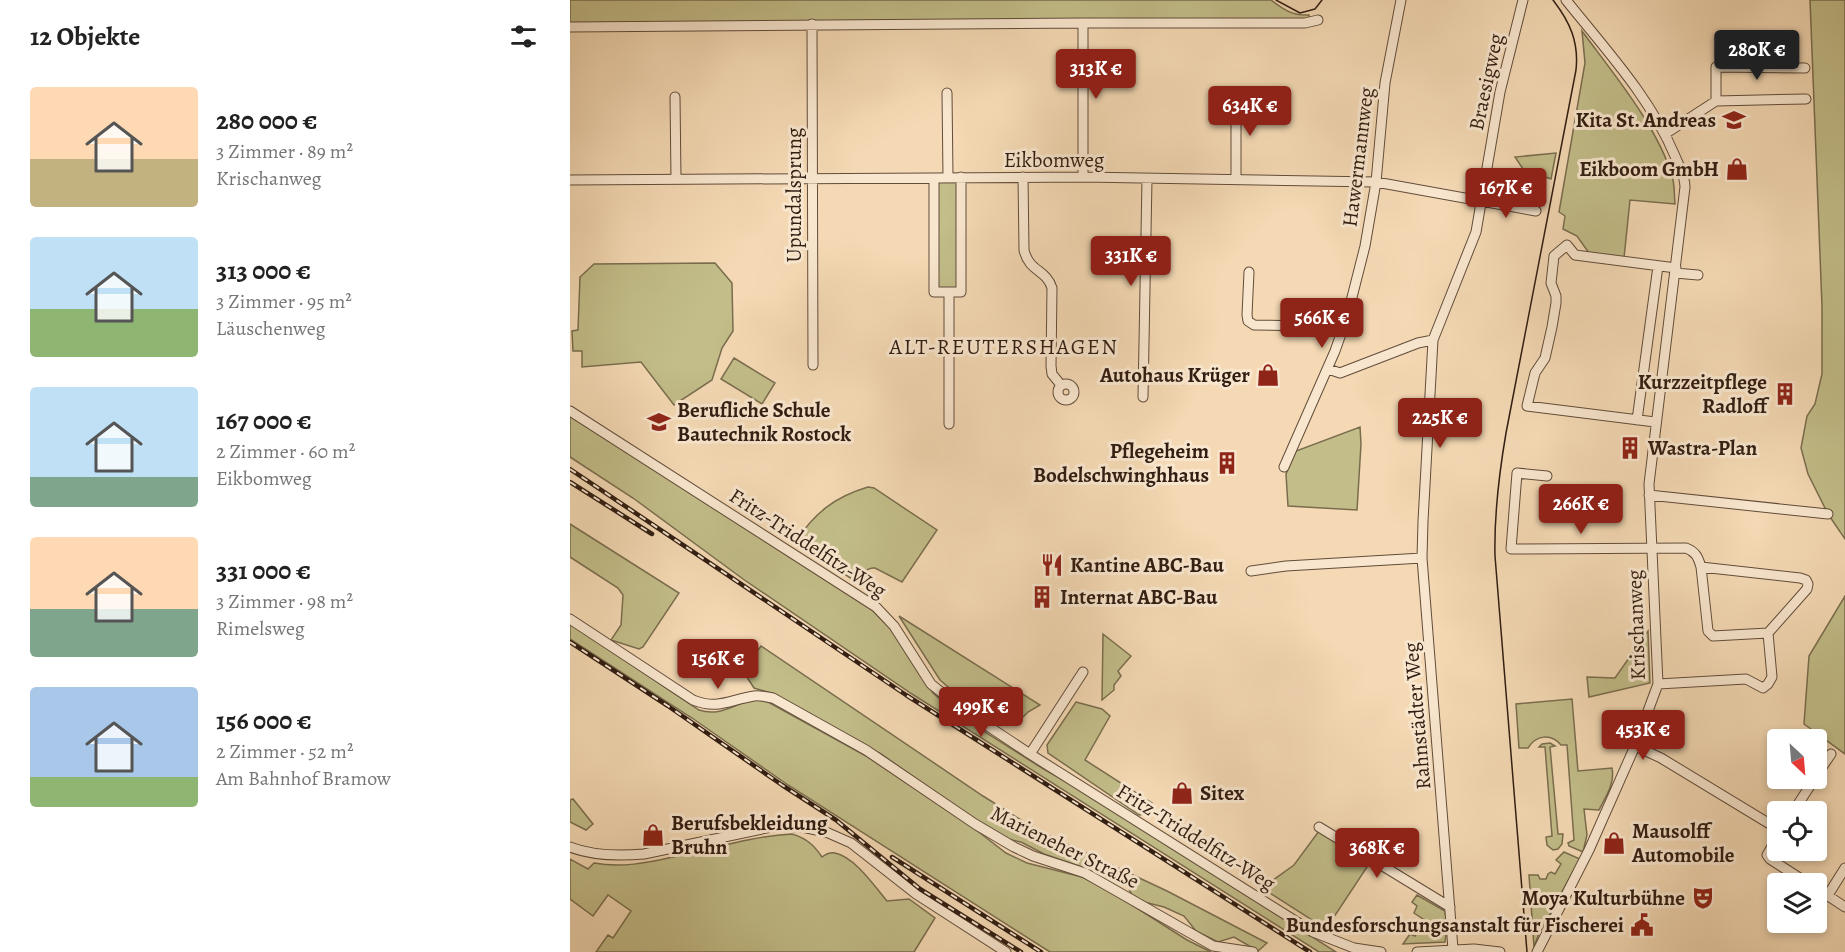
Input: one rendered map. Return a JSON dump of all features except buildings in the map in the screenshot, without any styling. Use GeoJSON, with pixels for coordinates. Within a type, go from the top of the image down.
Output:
{"type":"FeatureCollection","features":[{"type":"Feature","properties":{"kind":"street","name":"Hawermannweg"},"geometry":{"type":"LineString","coordinates":[[1284,468],[1328,369],[1347,317],[1365,246],[1376,182],[1385,83],[1401,0]]}},
{"type":"Feature","properties":{"kind":"street","name":"Braesigweg"},"geometry":{"type":"LineString","coordinates":[[1433,340],[1476,232],[1500,92],[1523,0]]}},
{"type":"Feature","properties":{"kind":"street","name":"Krischanweg"},"geometry":{"type":"LineString","coordinates":[[1537,952],[1589,850],[1635,746],[1658,684],[1649,495],[1655,422],[1675,270],[1690,188],[1651,108],[1566,0]]}},
{"type":"Feature","properties":{"kind":"street"},"geometry":{"type":"LineString","coordinates":[[570,27],[1305,23],[1318,20]]}},
{"type":"Feature","properties":{"kind":"street"},"geometry":{"type":"LineString","coordinates":[[1083,23],[1083,177]]}},
{"type":"Feature","properties":{"kind":"street","name":"Upundalsprung"},"geometry":{"type":"LineString","coordinates":[[812,24],[813,365]]}},
{"type":"Feature","properties":{"kind":"street"},"geometry":{"type":"LineString","coordinates":[[1716,101],[1716,67],[1805,68]]}},
{"type":"Feature","properties":{"kind":"street"},"geometry":{"type":"LineString","coordinates":[[947,93],[948,177]]}},
{"type":"Feature","properties":{"kind":"street"},"geometry":{"type":"LineString","coordinates":[[1236,96],[1236,179]]}},
{"type":"Feature","properties":{"kind":"street"},"geometry":{"type":"LineString","coordinates":[[675,97],[676,179]]}},
{"type":"Feature","properties":{"kind":"street"},"geometry":{"type":"LineString","coordinates":[[1665,134],[1716,101],[1806,99]]}},
{"type":"Feature","properties":{"kind":"street"},"geometry":{"type":"LineString","coordinates":[[934,178],[934,292],[961,292],[961,177]]}},
{"type":"Feature","properties":{"kind":"street"},"geometry":{"type":"LineString","coordinates":[[1023,177],[1024,250],[1026,259],[1046,276],[1052,288],[1051,366],[1052,374],[1060,385]]}},
{"type":"Feature","properties":{"kind":"street","name":"Eikbomweg"},"geometry":{"type":"LineString","coordinates":[[570,180],[1083,177],[1376,182],[1536,211]]}},
{"type":"Feature","properties":{"kind":"street"},"geometry":{"type":"LineString","coordinates":[[1143,397],[1147,178]]}},
{"type":"Feature","properties":{"kind":"street"},"geometry":{"type":"LineString","coordinates":[[1655,422],[1527,406],[1535,373],[1545,357],[1556,303],[1551,283],[1554,256],[1567,245],[1575,255],[1658,266],[1698,275]]}},
{"type":"Feature","properties":{"kind":"street"},"geometry":{"type":"LineString","coordinates":[[1637,420],[1658,266]]}},
{"type":"Feature","properties":{"kind":"street"},"geometry":{"type":"LineString","coordinates":[[1249,272],[1247,315],[1248,321],[1254,325],[1304,326],[1347,317]]}},
{"type":"Feature","properties":{"kind":"street"},"geometry":{"type":"LineString","coordinates":[[949,292],[950,424]]}},
{"type":"Feature","properties":{"kind":"street"},"geometry":{"type":"LineString","coordinates":[[1328,369],[1340,373],[1418,343],[1433,340]]}},
{"type":"Feature","properties":{"kind":"street","name":"Rahnstädter Weg"},"geometry":{"type":"LineString","coordinates":[[1433,340],[1422,558],[1453,949]]}},
{"type":"Feature","properties":{"kind":"street","name":"Fritz-Triddelfitz-Weg"},"geometry":{"type":"LineString","coordinates":[[570,411],[876,607],[894,626],[924,675],[939,692],[961,708],[1313,932],[1354,948],[1381,952]]}},
{"type":"Feature","properties":{"kind":"street"},"geometry":{"type":"LineString","coordinates":[[1547,476],[1517,473],[1511,549],[1686,548],[1697,556],[1701,567],[1708,631],[1713,636],[1768,633],[1807,589],[1808,584],[1806,580],[1800,578],[1701,567]]}},
{"type":"Feature","properties":{"kind":"street"},"geometry":{"type":"LineString","coordinates":[[1649,495],[1827,514]]}},
{"type":"Feature","properties":{"kind":"street"},"geometry":{"type":"LineString","coordinates":[[1251,571],[1286,566],[1422,558]]}},
{"type":"Feature","properties":{"kind":"street","name":"Marieneher Straße"},"geometry":{"type":"LineString","coordinates":[[570,619],[693,700],[705,705],[716,705],[756,696],[772,698],[866,750],[975,824],[1014,847],[1033,856],[1085,873],[1213,946],[1254,952]]}},
{"type":"Feature","properties":{"kind":"street"},"geometry":{"type":"LineString","coordinates":[[1658,684],[1746,679],[1763,688],[1772,677],[1768,633]]}},
{"type":"Feature","properties":{"kind":"street"},"geometry":{"type":"LineString","coordinates":[[1030,754],[1083,672]]}},
{"type":"Feature","properties":{"kind":"street"},"geometry":{"type":"LineString","coordinates":[[1635,746],[1661,758],[1767,822]]}},
{"type":"Feature","properties":{"kind":"street"},"geometry":{"type":"LineString","coordinates":[[1827,760],[1831,754]]}},
{"type":"Feature","properties":{"kind":"street"},"geometry":{"type":"LineString","coordinates":[[570,848],[609,855],[644,854],[776,826],[802,827],[826,832],[850,843],[916,894],[1006,952]]}},
{"type":"Feature","properties":{"kind":"street"},"geometry":{"type":"LineString","coordinates":[[1319,827],[1450,908]]}},
{"type":"Feature","properties":{"kind":"street"},"geometry":{"type":"LineString","coordinates":[[1773,861],[1792,873]]}},
{"type":"Feature","properties":{"kind":"street"},"geometry":{"type":"LineString","coordinates":[[1845,868],[1828,896],[1845,906]]}},
{"type":"Feature","properties":{"kind":"street"},"geometry":{"type":"LineString","coordinates":[[1417,952],[1453,949],[1500,952]]}},
{"type":"Feature","properties":{"kind":"shaded area"},"geometry":{"type":"Polygon","coordinates":[[[570,0],[1271,0],[1289,12],[1309,15],[1310,23],[570,27],[570,0]]]}},
{"type":"Feature","properties":{"kind":"shaded area"},"geometry":{"type":"Polygon","coordinates":[[[1810,0],[1845,0],[1845,539],[1828,514],[1808,474],[1801,448],[1807,416],[1815,404],[1822,374],[1822,306],[1810,0]]]}},
{"type":"Feature","properties":{"kind":"shaded area"},"geometry":{"type":"Polygon","coordinates":[[[1582,31],[1645,119],[1665,157],[1673,179],[1675,204],[1630,200],[1624,258],[1589,253],[1577,236],[1563,229],[1565,216],[1559,212],[1585,63],[1582,31]]]}},
{"type":"Feature","properties":{"kind":"shaded area"},"geometry":{"type":"Polygon","coordinates":[[[1556,153],[1551,179],[1523,169],[1515,157],[1556,153]]]}},
{"type":"Feature","properties":{"kind":"shaded area"},"geometry":{"type":"Polygon","coordinates":[[[937,180],[960,180],[958,289],[941,289],[937,286],[937,180]]]}},
{"type":"Feature","properties":{"kind":"shaded area"},"geometry":{"type":"Polygon","coordinates":[[[715,263],[732,283],[733,331],[722,348],[712,380],[674,405],[641,362],[582,367],[582,351],[573,351],[572,331],[578,330],[580,277],[594,264],[715,263]]]}},
{"type":"Feature","properties":{"kind":"shaded area"},"geometry":{"type":"Polygon","coordinates":[[[734,358],[775,383],[762,404],[721,379],[734,358]]]}},
{"type":"Feature","properties":{"kind":"shaded area"},"geometry":{"type":"Polygon","coordinates":[[[570,416],[871,609],[890,628],[933,693],[958,715],[1336,952],[1319,952],[912,694],[743,579],[633,498],[570,457],[570,416]]]}},
{"type":"Feature","properties":{"kind":"shaded area"},"geometry":{"type":"Polygon","coordinates":[[[1360,427],[1357,510],[1288,506],[1286,474],[1296,451],[1360,427]]]}},
{"type":"Feature","properties":{"kind":"shaded area"},"geometry":{"type":"Polygon","coordinates":[[[868,487],[874,488],[937,530],[902,582],[872,568],[864,572],[858,583],[795,542],[826,507],[868,487]]]}},
{"type":"Feature","properties":{"kind":"shaded area"},"geometry":{"type":"Polygon","coordinates":[[[570,524],[679,593],[643,647],[639,649],[611,640],[621,625],[623,595],[618,588],[570,557],[570,524]]]}},
{"type":"Feature","properties":{"kind":"shaded area"},"geometry":{"type":"Polygon","coordinates":[[[1845,596],[1845,754],[1827,741],[1827,729],[1811,729],[1804,724],[1809,656],[1845,596]]]}},
{"type":"Feature","properties":{"kind":"shaded area"},"geometry":{"type":"Polygon","coordinates":[[[899,616],[1040,705],[1018,722],[967,700],[940,680],[899,616]]]}},
{"type":"Feature","properties":{"kind":"shaded area"},"geometry":{"type":"Polygon","coordinates":[[[570,623],[699,710],[714,712],[755,700],[768,702],[866,756],[971,826],[1006,853],[1027,863],[1082,877],[1110,891],[1187,940],[1211,952],[1050,952],[788,785],[692,718],[570,639],[570,623]]]}},
{"type":"Feature","properties":{"kind":"shaded area"},"geometry":{"type":"Polygon","coordinates":[[[1648,631],[1650,683],[1589,697],[1587,677],[1615,678],[1648,631]]]}},
{"type":"Feature","properties":{"kind":"shaded area"},"geometry":{"type":"Polygon","coordinates":[[[1103,634],[1131,656],[1118,671],[1121,676],[1114,685],[1114,690],[1102,700],[1103,634]]]}},
{"type":"Feature","properties":{"kind":"shaded area"},"geometry":{"type":"Polygon","coordinates":[[[761,646],[1035,829],[1167,891],[1267,943],[1258,951],[1234,937],[1218,942],[1196,931],[1184,916],[1133,897],[1127,885],[1119,877],[1106,874],[1104,866],[1096,863],[1087,869],[1044,854],[1021,842],[1007,839],[978,822],[881,754],[852,740],[774,694],[754,688],[743,671],[761,646]]]}},
{"type":"Feature","properties":{"kind":"shaded area"},"geometry":{"type":"Polygon","coordinates":[[[1572,699],[1578,771],[1612,768],[1613,774],[1609,790],[1599,810],[1584,809],[1587,835],[1583,852],[1569,846],[1568,843],[1574,840],[1567,745],[1561,745],[1553,739],[1544,737],[1535,740],[1528,748],[1519,748],[1516,704],[1572,699]]]}},
{"type":"Feature","properties":{"kind":"shaded area"},"geometry":{"type":"Polygon","coordinates":[[[1076,702],[1102,709],[1110,716],[1085,760],[1152,803],[1144,814],[1139,815],[1048,753],[1047,745],[1076,702]]]}},
{"type":"Feature","properties":{"kind":"shaded area"},"geometry":{"type":"Polygon","coordinates":[[[1550,743],[1555,746],[1550,747],[1558,834],[1563,834],[1562,844],[1558,849],[1553,850],[1547,845],[1546,837],[1552,836],[1545,747],[1539,747],[1550,743]]]}},
{"type":"Feature","properties":{"kind":"shaded area"},"geometry":{"type":"Polygon","coordinates":[[[573,799],[593,824],[586,830],[570,822],[570,800],[573,799]]]}},
{"type":"Feature","properties":{"kind":"shaded area"},"geometry":{"type":"Polygon","coordinates":[[[1319,831],[1369,864],[1326,929],[1262,888],[1294,865],[1319,831]]]}},
{"type":"Feature","properties":{"kind":"shaded area"},"geometry":{"type":"Polygon","coordinates":[[[792,834],[809,842],[822,857],[833,853],[850,860],[887,901],[909,899],[935,918],[914,952],[596,952],[608,935],[613,938],[631,911],[608,895],[593,916],[570,899],[570,859],[588,869],[594,863],[634,864],[747,840],[792,834]]]}},
{"type":"Feature","properties":{"kind":"shaded area"},"geometry":{"type":"Polygon","coordinates":[[[1564,852],[1580,859],[1534,947],[1529,875],[1538,875],[1540,879],[1546,879],[1551,872],[1555,874],[1561,864],[1556,860],[1564,852]]]}},
{"type":"Feature","properties":{"kind":"shaded area"},"geometry":{"type":"Polygon","coordinates":[[[1417,895],[1445,911],[1447,928],[1445,942],[1403,944],[1410,934],[1415,936],[1426,921],[1414,913],[1417,906],[1412,902],[1417,895]]]}},
{"type":"Feature","properties":{"kind":"tram line"},"geometry":{"type":"LineString","coordinates":[[1276,0],[1300,13],[1315,9],[1322,0]]}},
{"type":"Feature","properties":{"kind":"tram line"},"geometry":{"type":"LineString","coordinates":[[1527,952],[1495,556],[1495,525],[1506,433],[1576,70],[1575,41],[1564,16],[1553,0]]}},
{"type":"Feature","properties":{"kind":"railway"},"geometry":{"type":"LineString","coordinates":[[570,469],[906,695],[1310,952]]}},
{"type":"Feature","properties":{"kind":"railway"},"geometry":{"type":"LineString","coordinates":[[570,482],[652,534]]}},
{"type":"Feature","properties":{"kind":"railway"},"geometry":{"type":"LineString","coordinates":[[570,642],[836,820],[920,889],[1021,952]]}},
{"type":"Feature","properties":{"kind":"railway"},"geometry":{"type":"LineString","coordinates":[[892,857],[1041,952]]}},
{"type":"Feature","properties":{"kind":"place","name":"Kita St. Andreas"},"geometry":{"type":"Point","coordinates":[1734,120]}},
{"type":"Feature","properties":{"kind":"place","name":"Eikboom GmbH"},"geometry":{"type":"Point","coordinates":[1737,169]}},
{"type":"Feature","properties":{"kind":"place","name":"Autohaus Krüger"},"geometry":{"type":"Point","coordinates":[1268,375]}},
{"type":"Feature","properties":{"kind":"place","name":"Kurzzeitpflege Radloff"},"geometry":{"type":"Point","coordinates":[1785,394]}},
{"type":"Feature","properties":{"kind":"place","name":"Berufliche Schule Bautechnik Rostock"},"geometry":{"type":"Point","coordinates":[659,422]}},
{"type":"Feature","properties":{"kind":"place","name":"Wastra-Plan"},"geometry":{"type":"Point","coordinates":[1630,448]}},
{"type":"Feature","properties":{"kind":"place","name":"Pflegeheim Bodelschwinghhaus"},"geometry":{"type":"Point","coordinates":[1227,463]}},
{"type":"Feature","properties":{"kind":"place","name":"Kantine ABC-Bau"},"geometry":{"type":"Point","coordinates":[1052,565]}},
{"type":"Feature","properties":{"kind":"place","name":"Internat ABC-Bau"},"geometry":{"type":"Point","coordinates":[1042,597]}},
{"type":"Feature","properties":{"kind":"place","name":"Sitex"},"geometry":{"type":"Point","coordinates":[1182,793]}},
{"type":"Feature","properties":{"kind":"place","name":"Berufsbekleidung Bruhn"},"geometry":{"type":"Point","coordinates":[653,835]}},
{"type":"Feature","properties":{"kind":"place","name":"Mausolff Automobile"},"geometry":{"type":"Point","coordinates":[1614,843]}},
{"type":"Feature","properties":{"kind":"place","name":"Moya Kulturbühne"},"geometry":{"type":"Point","coordinates":[1703,898]}},
{"type":"Feature","properties":{"kind":"place","name":"Bundesforschungsanstalt für Fischerei"},"geometry":{"type":"Point","coordinates":[1642,925]}},
{"type":"Feature","properties":{"kind":"district","name":"ALT-REUTERSHAGEN"},"geometry":{"type":"Point","coordinates":[1004,347]}}]}
